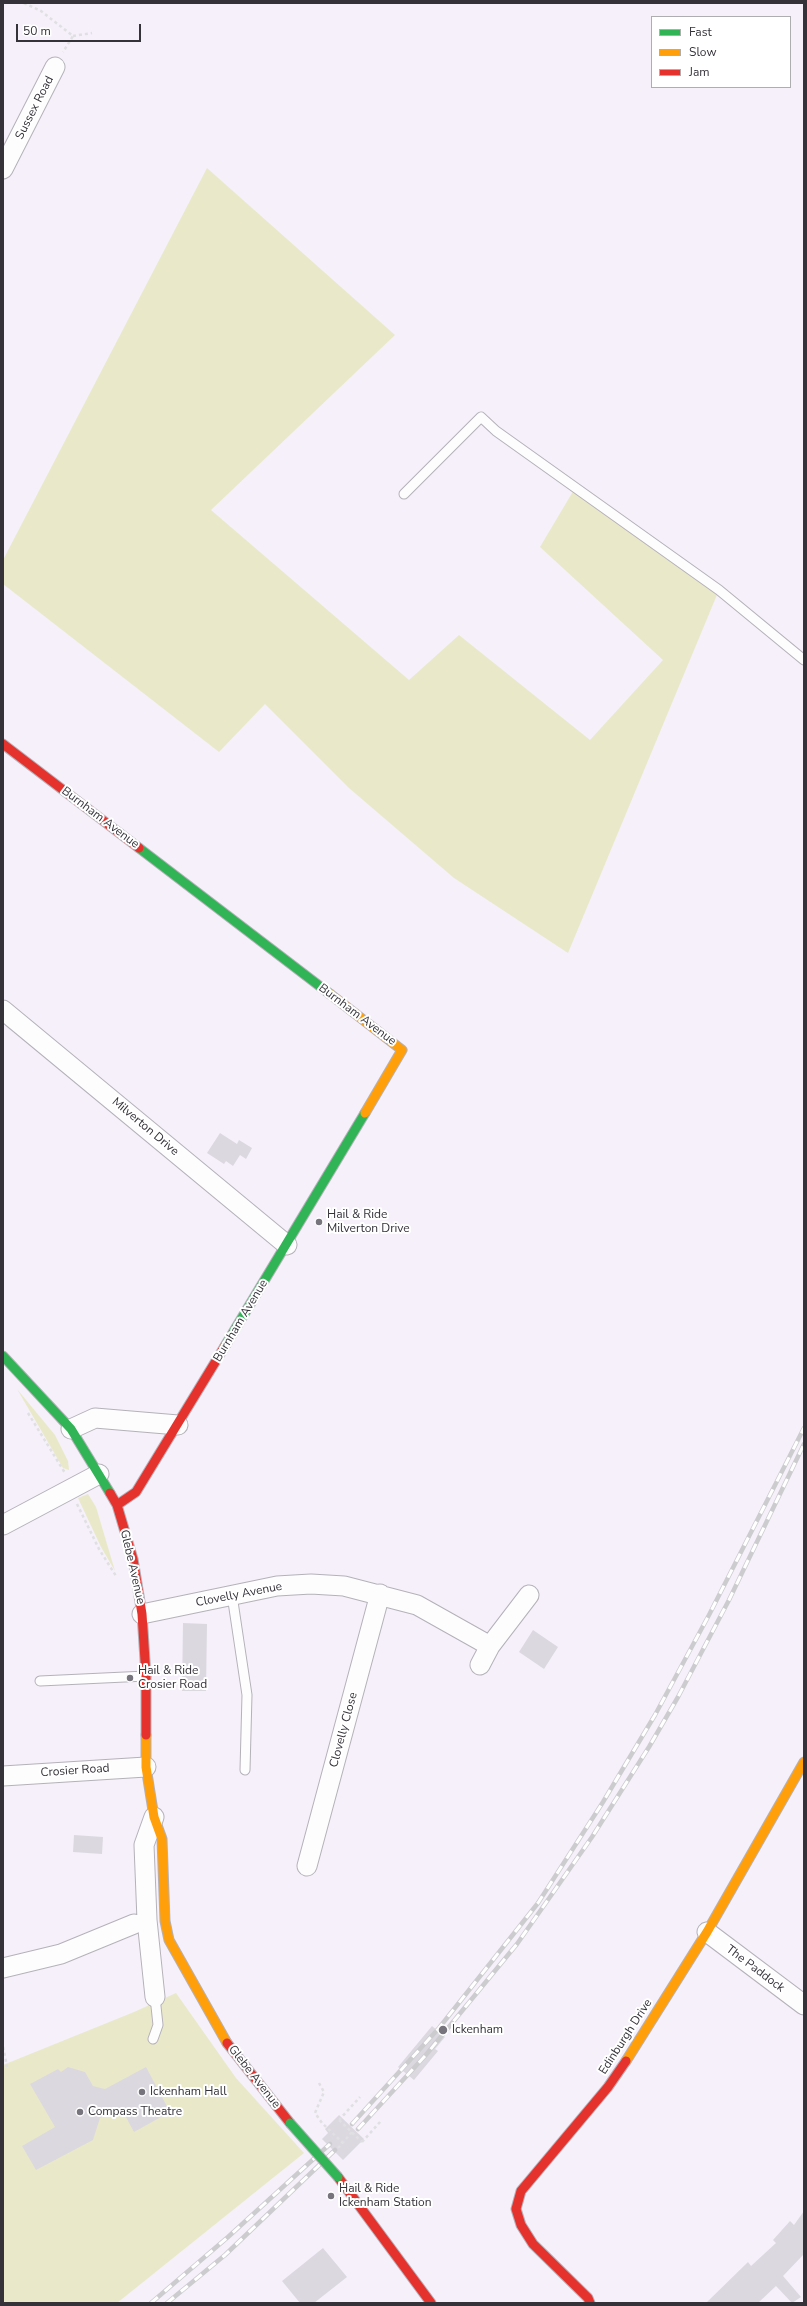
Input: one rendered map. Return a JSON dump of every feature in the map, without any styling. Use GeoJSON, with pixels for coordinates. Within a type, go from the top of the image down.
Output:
{"type":"FeatureCollection","features":[{"type":"Feature","properties":{"kind":"street","name":"Sussex Road"},"geometry":{"type":"LineString","coordinates":[[3,169],[55,68]]}},
{"type":"Feature","properties":{"kind":"street","name":"Burnham Avenue"},"geometry":{"type":"LineString","coordinates":[[3,744],[402,1050],[287,1245],[178,1425],[136,1492],[117,1505]]}},
{"type":"Feature","properties":{"kind":"street","name":"Milverton Drive"},"geometry":{"type":"LineString","coordinates":[[3,1010],[287,1245]]}},
{"type":"Feature","properties":{"kind":"street","name":"Glebe Avenue"},"geometry":{"type":"LineString","coordinates":[[3,1356],[71,1429],[117,1505],[133,1559],[142,1614],[146,1676],[146,1767],[154,1817],[162,1840],[165,1922],[169,1940],[221,2036],[290,2123],[338,2177],[430,2303]]}},
{"type":"Feature","properties":{"kind":"street"},"geometry":{"type":"LineString","coordinates":[[71,1429],[95,1418],[178,1425]]}},
{"type":"Feature","properties":{"kind":"street"},"geometry":{"type":"LineString","coordinates":[[3,1525],[98,1474]]}},
{"type":"Feature","properties":{"kind":"street","name":"Clovelly Avenue"},"geometry":{"type":"LineString","coordinates":[[142,1614],[277,1586],[311,1584],[344,1586],[380,1594],[417,1605],[490,1646]]}},
{"type":"Feature","properties":{"kind":"street","name":"Clovelly Close"},"geometry":{"type":"LineString","coordinates":[[307,1866],[380,1594]]}},
{"type":"Feature","properties":{"kind":"street"},"geometry":{"type":"LineString","coordinates":[[480,1665],[490,1646],[529,1595]]}},
{"type":"Feature","properties":{"kind":"street","name":"Edinburgh Drive"},"geometry":{"type":"LineString","coordinates":[[590,2303],[588,2298],[533,2244],[521,2225],[516,2209],[521,2191],[608,2087],[707,1932],[804,1762]]}},
{"type":"Feature","properties":{"kind":"street","name":"Crosier Road"},"geometry":{"type":"LineString","coordinates":[[3,1776],[146,1767]]}},
{"type":"Feature","properties":{"kind":"street","name":"Glebe Avenue"},"geometry":{"type":"LineString","coordinates":[[154,1817],[144,1845],[147,1920],[155,1997]]}},
{"type":"Feature","properties":{"kind":"street"},"geometry":{"type":"LineString","coordinates":[[3,1968],[61,1954],[134,1924]]}},
{"type":"Feature","properties":{"kind":"street","name":"The Paddock"},"geometry":{"type":"LineString","coordinates":[[707,1932],[804,2005]]}},
{"type":"Feature","properties":{"kind":"lane"},"geometry":{"type":"LineString","coordinates":[[404,494],[481,417],[496,431],[719,590],[804,660]]}},
{"type":"Feature","properties":{"kind":"lane"},"geometry":{"type":"LineString","coordinates":[[232,1595],[247,1695],[246,1770]]}},
{"type":"Feature","properties":{"kind":"lane"},"geometry":{"type":"LineString","coordinates":[[40,1681],[146,1676]]}},
{"type":"Feature","properties":{"kind":"lane"},"geometry":{"type":"LineString","coordinates":[[153,2039],[158,2025],[155,1997]]}},
{"type":"Feature","properties":{"kind":"path"},"geometry":{"type":"LineString","coordinates":[[24,3],[41,11],[72,36],[92,33]]}},
{"type":"Feature","properties":{"kind":"path"},"geometry":{"type":"LineString","coordinates":[[55,68],[72,36]]}},
{"type":"Feature","properties":{"kind":"path"},"geometry":{"type":"LineString","coordinates":[[26,1409],[63,1473],[71,1473]]}},
{"type":"Feature","properties":{"kind":"path"},"geometry":{"type":"LineString","coordinates":[[76,1502],[100,1550],[119,1581]]}},
{"type":"Feature","properties":{"kind":"path"},"geometry":{"type":"LineString","coordinates":[[3,2047],[7,2066],[3,2068]]}},
{"type":"Feature","properties":{"kind":"path"},"geometry":{"type":"LineString","coordinates":[[319,2083],[324,2092],[315,2113],[322,2123],[343,2143]]}},
{"type":"Feature","properties":{"kind":"path"},"geometry":{"type":"LineString","coordinates":[[360,2097],[340,2120],[362,2142],[381,2121]]}},
{"type":"Feature","properties":{"kind":"path"},"geometry":{"type":"LineString","coordinates":[[335,2152],[352,2132]]}},
{"type":"Feature","properties":{"kind":"green space"},"geometry":{"type":"Polygon","coordinates":[[[207,168],[395,335],[211,510],[409,680],[459,635],[590,740],[663,660],[540,547],[575,488],[719,590],[568,953],[454,878],[349,788],[265,704],[219,752],[3,584],[3,560],[207,168]]]}},
{"type":"Feature","properties":{"kind":"green space"},"geometry":{"type":"Polygon","coordinates":[[[17,1389],[55,1435],[68,1461],[69,1470],[63,1468],[17,1389]]]}},
{"type":"Feature","properties":{"kind":"green space"},"geometry":{"type":"Polygon","coordinates":[[[88,1494],[96,1507],[115,1571],[101,1547],[78,1498],[88,1494]]]}},
{"type":"Feature","properties":{"kind":"green space"},"geometry":{"type":"Polygon","coordinates":[[[176,1993],[236,2078],[304,2153],[117,2303],[3,2303],[3,2065],[134,2012],[176,1993]]]}},
{"type":"Feature","properties":{"kind":"building"},"geometry":{"type":"Polygon","coordinates":[[[220,1133],[237,1144],[239,1140],[252,1148],[246,1159],[240,1155],[233,1166],[226,1161],[224,1164],[207,1153],[220,1133]]]}},
{"type":"Feature","properties":{"kind":"building"},"geometry":{"type":"Polygon","coordinates":[[[183,1623],[207,1624],[206,1691],[182,1691],[183,1623]]]}},
{"type":"Feature","properties":{"kind":"building"},"geometry":{"type":"Polygon","coordinates":[[[533,1630],[558,1647],[544,1669],[519,1652],[533,1630]]]}},
{"type":"Feature","properties":{"kind":"building"},"geometry":{"type":"Polygon","coordinates":[[[74,1835],[103,1837],[102,1854],[73,1852],[74,1835]]]}},
{"type":"Feature","properties":{"kind":"building"},"geometry":{"type":"Polygon","coordinates":[[[432,2026],[445,2037],[435,2049],[438,2051],[414,2080],[398,2067],[432,2026]]]}},
{"type":"Feature","properties":{"kind":"building","name":"Compass Theatre"},"geometry":{"type":"Polygon","coordinates":[[[68,2067],[85,2072],[93,2086],[105,2089],[146,2067],[170,2112],[134,2132],[121,2108],[100,2118],[93,2140],[36,2170],[22,2146],[55,2127],[30,2084],[58,2069],[61,2072],[68,2067]]]}},
{"type":"Feature","properties":{"kind":"building"},"geometry":{"type":"Polygon","coordinates":[[[339,2115],[364,2139],[343,2160],[322,2139],[328,2133],[325,2129],[339,2115]]]}},
{"type":"Feature","properties":{"kind":"building"},"geometry":{"type":"Polygon","coordinates":[[[804,2211],[804,2254],[783,2276],[801,2297],[792,2303],[776,2286],[758,2303],[706,2303],[748,2262],[751,2266],[776,2243],[773,2240],[790,2221],[794,2225],[804,2211]]]}},
{"type":"Feature","properties":{"kind":"building"},"geometry":{"type":"Polygon","coordinates":[[[323,2248],[347,2277],[314,2303],[300,2303],[282,2281],[323,2248]]]}},
{"type":"Feature","properties":{"kind":"railway"},"geometry":{"type":"LineString","coordinates":[[352,2124],[439,2028],[538,1903],[603,1802],[655,1715],[709,1615],[804,1428]]}},
{"type":"Feature","properties":{"kind":"railway"},"geometry":{"type":"LineString","coordinates":[[358,2129],[425,2056],[517,1944],[592,1837],[649,1747],[678,1697],[729,1600],[804,1444]]}},
{"type":"Feature","properties":{"kind":"railway"},"geometry":{"type":"LineString","coordinates":[[151,2303],[228,2237],[330,2144]]}},
{"type":"Feature","properties":{"kind":"railway"},"geometry":{"type":"LineString","coordinates":[[167,2303],[225,2255],[335,2150]]}},
{"type":"Feature","properties":{"kind":"traffic: fast"},"geometry":{"type":"LineString","coordinates":[[139,848],[330,994]]}},
{"type":"Feature","properties":{"kind":"traffic: fast"},"geometry":{"type":"LineString","coordinates":[[225,1346],[365,1113]]}},
{"type":"Feature","properties":{"kind":"traffic: fast"},"geometry":{"type":"LineString","coordinates":[[3,1356],[71,1429],[110,1493]]}},
{"type":"Feature","properties":{"kind":"traffic: fast"},"geometry":{"type":"LineString","coordinates":[[290,2123],[338,2177]]}},
{"type":"Feature","properties":{"kind":"traffic: slow"},"geometry":{"type":"LineString","coordinates":[[330,994],[402,1050],[365,1113]]}},
{"type":"Feature","properties":{"kind":"traffic: slow"},"geometry":{"type":"LineString","coordinates":[[146,1735],[146,1767],[154,1817],[162,1839],[165,1921],[169,1940],[227,2043]]}},
{"type":"Feature","properties":{"kind":"traffic: slow"},"geometry":{"type":"LineString","coordinates":[[626,2061],[707,1932],[804,1762]]}},
{"type":"Feature","properties":{"kind":"traffic: jam"},"geometry":{"type":"LineString","coordinates":[[3,744],[139,848]]}},
{"type":"Feature","properties":{"kind":"traffic: jam"},"geometry":{"type":"LineString","coordinates":[[117,1505],[136,1492],[225,1346]]}},
{"type":"Feature","properties":{"kind":"traffic: jam"},"geometry":{"type":"LineString","coordinates":[[110,1493],[117,1505],[133,1559],[142,1614],[146,1676],[146,1735]]}},
{"type":"Feature","properties":{"kind":"traffic: jam"},"geometry":{"type":"LineString","coordinates":[[227,2043],[290,2123]]}},
{"type":"Feature","properties":{"kind":"traffic: jam"},"geometry":{"type":"LineString","coordinates":[[590,2303],[588,2298],[533,2244],[521,2225],[516,2209],[521,2191],[608,2087],[626,2061]]}},
{"type":"Feature","properties":{"kind":"traffic: jam"},"geometry":{"type":"LineString","coordinates":[[338,2177],[431,2303]]}},
{"type":"Feature","properties":{"kind":"place","name":"Hail & Ride Milverton Drive"},"geometry":{"type":"Point","coordinates":[319,1222]}},
{"type":"Feature","properties":{"kind":"place","name":"Hail & Ride Crosier Road"},"geometry":{"type":"Point","coordinates":[130,1678]}},
{"type":"Feature","properties":{"kind":"place","name":"Ickenham"},"geometry":{"type":"Point","coordinates":[443,2030]}},
{"type":"Feature","properties":{"kind":"place","name":"Ickenham Hall"},"geometry":{"type":"Point","coordinates":[142,2092]}},
{"type":"Feature","properties":{"kind":"place","name":"Compass Theatre"},"geometry":{"type":"Point","coordinates":[80,2112]}},
{"type":"Feature","properties":{"kind":"place","name":"Hail & Ride Ickenham Station"},"geometry":{"type":"Point","coordinates":[331,2196]}}]}
